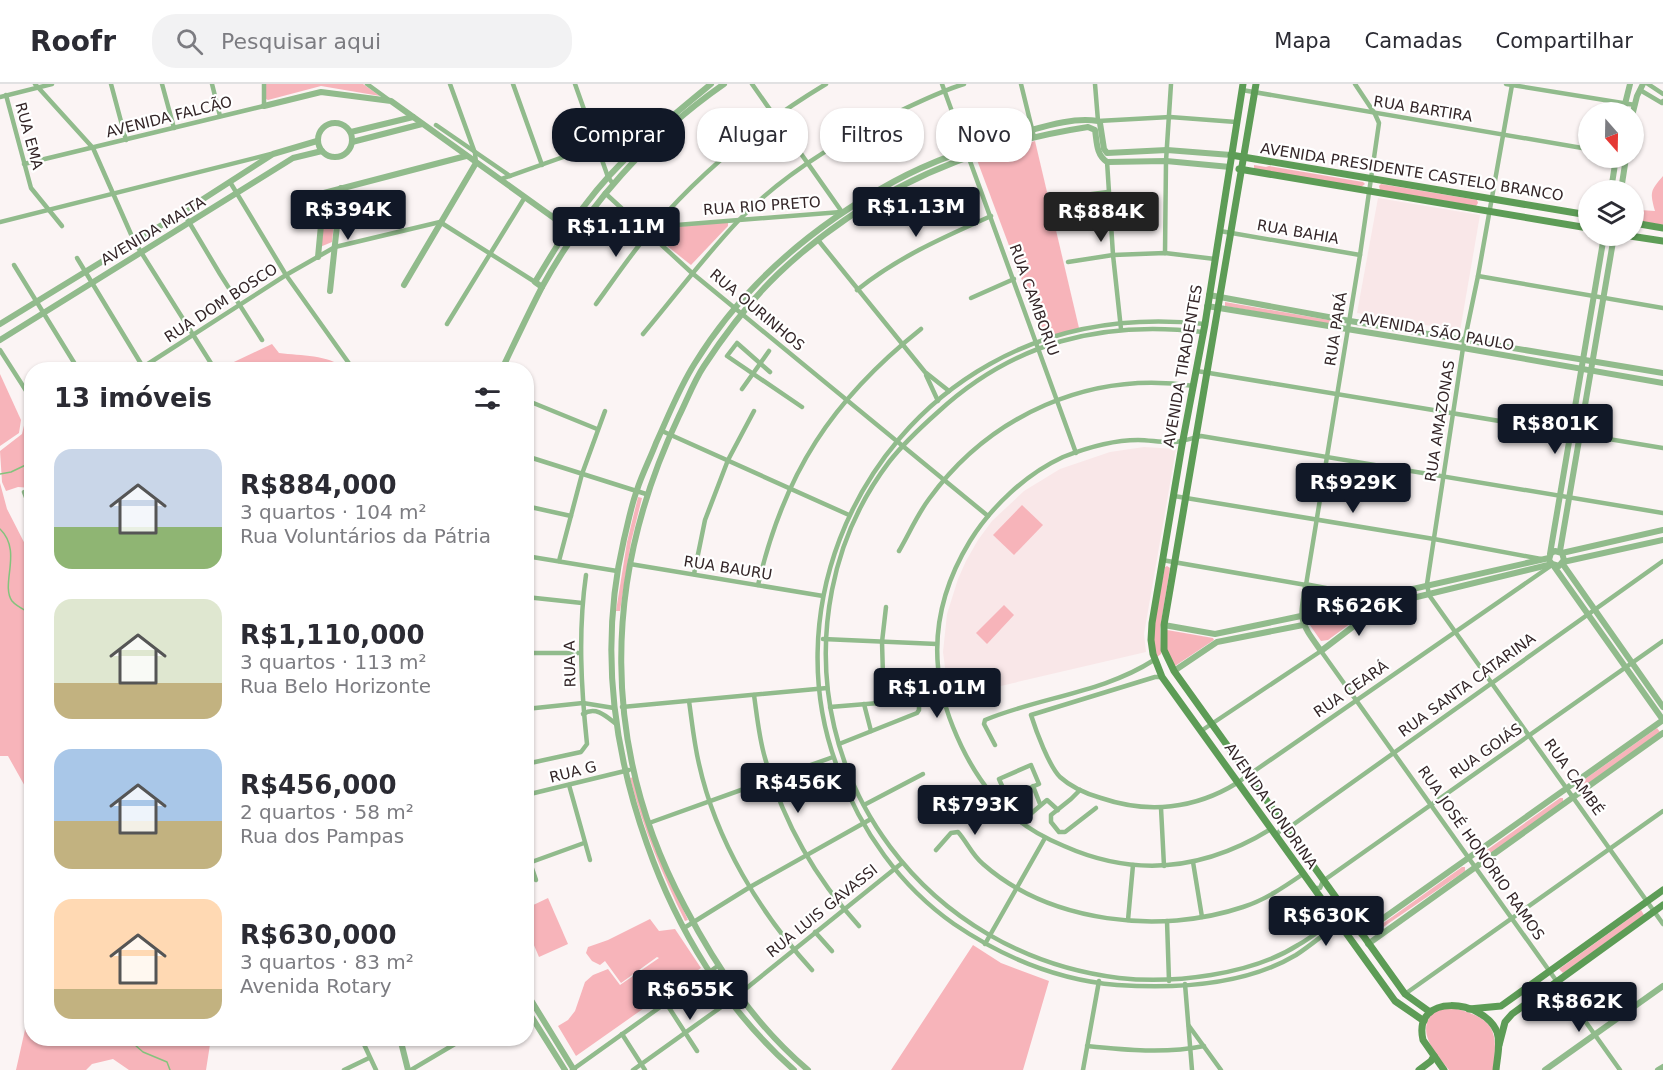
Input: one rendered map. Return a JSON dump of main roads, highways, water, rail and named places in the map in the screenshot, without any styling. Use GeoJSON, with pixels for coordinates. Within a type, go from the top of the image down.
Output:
{"type":"FeatureCollection","features":[{"type":"Feature","properties":{"kind":"main road","name":"AVENIDA TIRADENTES"},"geometry":{"type":"LineString","coordinates":[[1153,657],[1151,633],[1162,560],[1197,371],[1242,87]]}},
{"type":"Feature","properties":{"kind":"main road","name":"AVENIDA TIRADENTES"},"geometry":{"type":"LineString","coordinates":[[1164,650],[1164,625],[1173,562],[1208,373],[1255,88]]}},
{"type":"Feature","properties":{"kind":"main road","name":"AVENIDA PRESIDENTE CASTELO BRANCO"},"geometry":{"type":"LineString","coordinates":[[1231,155],[1578,213]]}},
{"type":"Feature","properties":{"kind":"main road"},"geometry":{"type":"LineString","coordinates":[[1254,172],[1251,165],[1257,160]]}},
{"type":"Feature","properties":{"kind":"main road","name":"AVENIDA PRESIDENTE CASTELO BRANCO"},"geometry":{"type":"LineString","coordinates":[[1230,167],[1578,226]]}},
{"type":"Feature","properties":{"kind":"main road"},"geometry":{"type":"LineString","coordinates":[[1555,223],[1557,210]]}},
{"type":"Feature","properties":{"kind":"main road"},"geometry":{"type":"LineString","coordinates":[[1644,225],[1663,228]]}},
{"type":"Feature","properties":{"kind":"main road"},"geometry":{"type":"LineString","coordinates":[[1644,238],[1663,241]]}},
{"type":"Feature","properties":{"kind":"main road","name":"AVENIDA LONDRINA"},"geometry":{"type":"LineString","coordinates":[[1164,650],[1174,671],[1194,700],[1368,944],[1405,994],[1430,1012]]}},
{"type":"Feature","properties":{"kind":"main road","name":"AVENIDA LONDRINA"},"geometry":{"type":"LineString","coordinates":[[1153,657],[1162,677],[1395,1001],[1424,1021]]}},
{"type":"Feature","properties":{"kind":"main road"},"geometry":{"type":"LineString","coordinates":[[1162,677],[1174,671]]}},
{"type":"Feature","properties":{"kind":"main road"},"geometry":{"type":"LineString","coordinates":[[1184,706],[1194,700]]}},
{"type":"Feature","properties":{"kind":"main road"},"geometry":{"type":"LineString","coordinates":[[1444,1070],[1423,1040],[1422,1028],[1430,1012],[1443,1005],[1469,1009],[1501,1006],[1663,890]]}},
{"type":"Feature","properties":{"kind":"main road"},"geometry":{"type":"LineString","coordinates":[[1496,1070],[1499,1045],[1508,1017],[1663,905]]}},
{"type":"Feature","properties":{"kind":"main road"},"geometry":{"type":"LineString","coordinates":[[1336,921],[1341,917],[1350,919]]}},
{"type":"Feature","properties":{"kind":"main road"},"geometry":{"type":"LineString","coordinates":[[1354,945],[1368,944]]}},
{"type":"Feature","properties":{"kind":"main road"},"geometry":{"type":"LineString","coordinates":[[1469,1009],[1482,1015],[1491,1023],[1497,1032],[1499,1045]]}},
{"type":"Feature","properties":{"kind":"main road"},"geometry":{"type":"LineString","coordinates":[[1419,1070],[1434,1056]]}},
{"type":"Feature","properties":{"kind":"main road"},"geometry":{"type":"LineString","coordinates":[[1437,1070],[1444,1070]]}},
{"type":"Feature","properties":{"kind":"waterway"},"geometry":{"type":"LineString","coordinates":[[0,474],[24,466]]}},
{"type":"Feature","properties":{"kind":"waterway"},"geometry":{"type":"LineString","coordinates":[[0,529],[10,547],[9,594],[12,601],[24,610]]}},
{"type":"Feature","properties":{"kind":"waterway"},"geometry":{"type":"LineString","coordinates":[[136,1046],[143,1052],[167,1062],[170,1070]]}}]}
